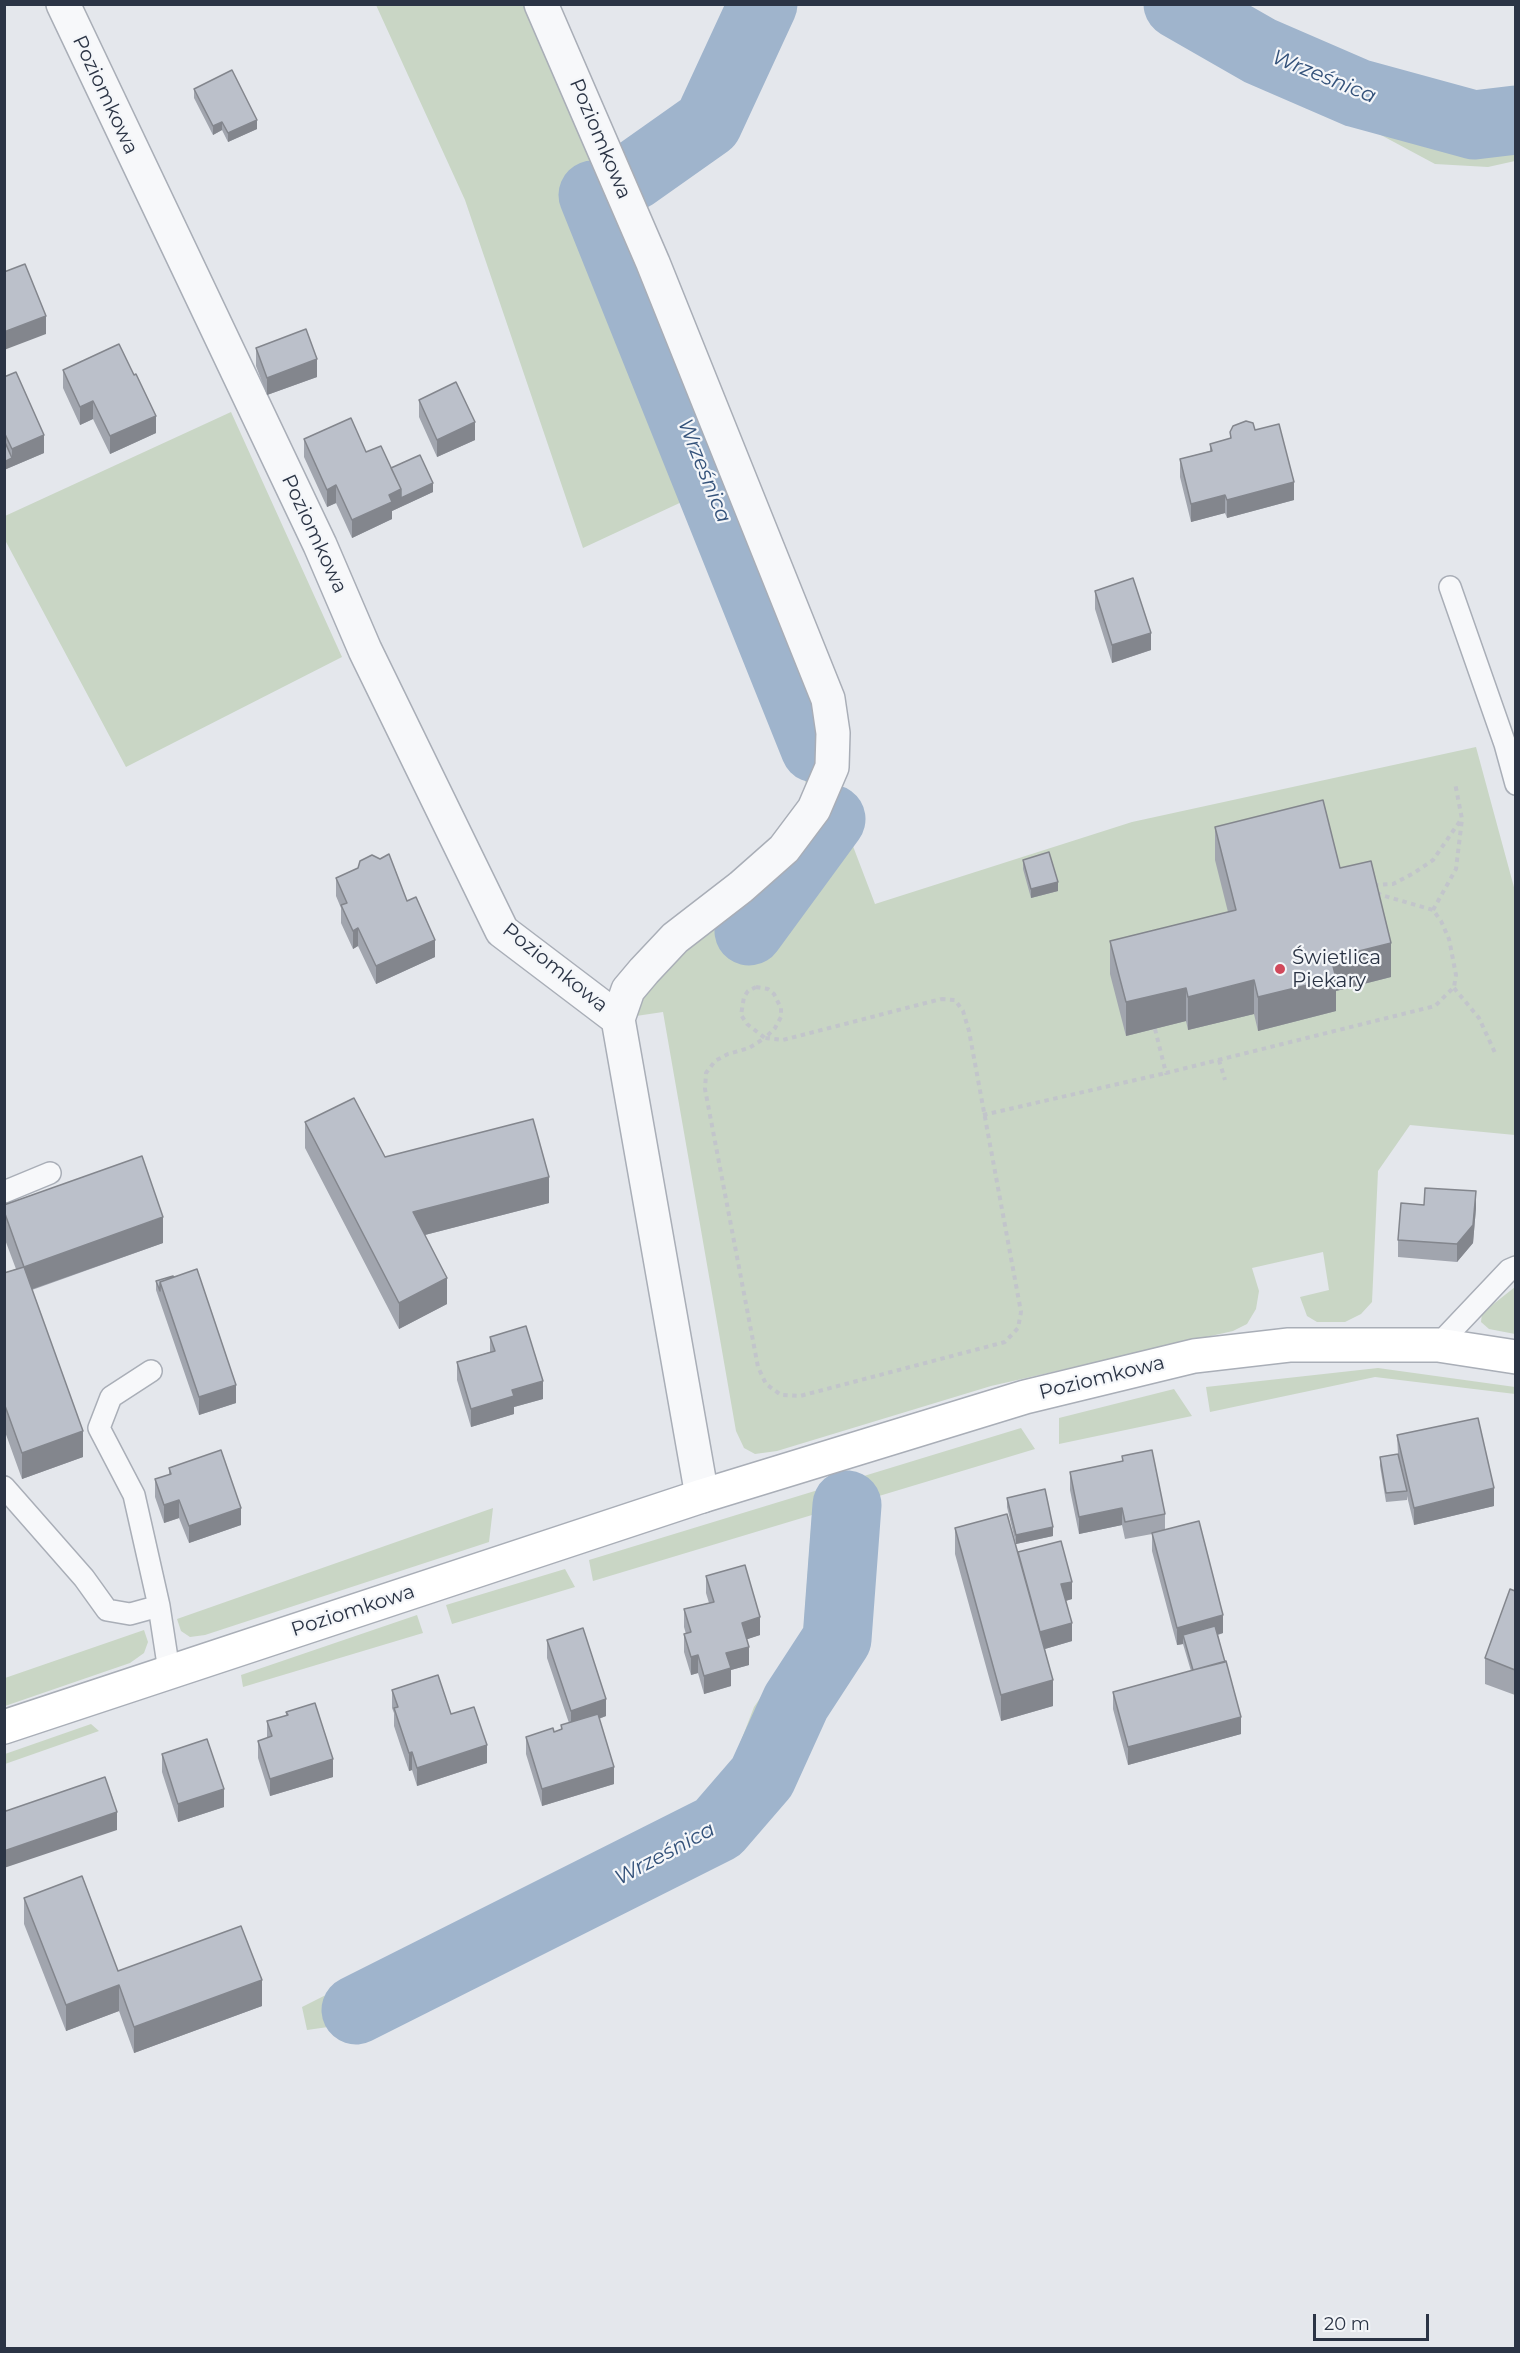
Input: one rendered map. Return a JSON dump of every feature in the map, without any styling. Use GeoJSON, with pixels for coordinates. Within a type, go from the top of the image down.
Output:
{"type":"FeatureCollection","features":[{"type":"Feature","properties":{"kind":"street","name":"Poziomkowa"},"geometry":{"type":"LineString","coordinates":[[63,4],[320,545],[365,650],[502,931],[618,1019]]}},
{"type":"Feature","properties":{"kind":"street","name":"Poziomkowa"},"geometry":{"type":"LineString","coordinates":[[541,4],[653,263],[828,699],[833,734],[832,767],[814,809],[784,849],[741,887],[675,938],[628,990],[618,1019],[702,1496]]}},
{"type":"Feature","properties":{"kind":"street","name":"Poziomkowa"},"geometry":{"type":"LineString","coordinates":[[4,1726],[702,1496],[1025,1397],[1194,1356],[1289,1345],[1438,1345],[1515,1357]]}},
{"type":"Feature","properties":{"kind":"lane"},"geometry":{"type":"LineString","coordinates":[[1450,587],[1505,744],[1515,784]]}},
{"type":"Feature","properties":{"kind":"lane"},"geometry":{"type":"LineString","coordinates":[[4,1192],[50,1173]]}},
{"type":"Feature","properties":{"kind":"lane"},"geometry":{"type":"LineString","coordinates":[[1438,1345],[1509,1270],[1515,1267]]}},
{"type":"Feature","properties":{"kind":"lane"},"geometry":{"type":"LineString","coordinates":[[151,1371],[111,1397],[99,1428],[134,1495],[159,1606],[169,1671]]}},
{"type":"Feature","properties":{"kind":"lane"},"geometry":{"type":"LineString","coordinates":[[4,1487],[84,1578],[107,1610],[130,1614],[159,1606]]}},
{"type":"Feature","properties":{"kind":"path"},"geometry":{"type":"LineString","coordinates":[[1433,910],[1456,869],[1462,819],[1455,783]]}},
{"type":"Feature","properties":{"kind":"path"},"geometry":{"type":"LineString","coordinates":[[983,1115],[1166,1073],[1435,1006],[1454,987],[1456,975],[1449,939],[1433,910],[1381,896],[1365,885],[1393,884],[1414,873],[1433,860],[1462,819]]}},
{"type":"Feature","properties":{"kind":"path"},"geometry":{"type":"LineString","coordinates":[[765,1038],[749,1048],[728,1054],[715,1061],[706,1073],[705,1089],[758,1367],[765,1384],[781,1395],[800,1396],[1005,1342],[1018,1328],[1021,1312],[969,1031],[963,1011],[955,1000],[941,999],[783,1040],[765,1038],[753,1030],[741,1015],[744,998],[748,991],[756,987],[768,989],[774,994],[781,1008],[778,1022],[765,1038]]}},
{"type":"Feature","properties":{"kind":"path"},"geometry":{"type":"LineString","coordinates":[[1454,987],[1479,1018],[1496,1055]]}},
{"type":"Feature","properties":{"kind":"path"},"geometry":{"type":"LineString","coordinates":[[1155,1029],[1166,1073]]}},
{"type":"Feature","properties":{"kind":"path"},"geometry":{"type":"LineString","coordinates":[[1219,1060],[1225,1080]]}},
{"type":"Feature","properties":{"kind":"green space"},"geometry":{"type":"Polygon","coordinates":[[[376,5],[527,5],[643,267],[815,696],[818,763],[808,788],[686,500],[583,548],[465,200],[376,5]]]}},
{"type":"Feature","properties":{"kind":"green space"},"geometry":{"type":"Polygon","coordinates":[[[1150,5],[1210,5],[1259,37],[1356,81],[1470,103],[1515,92],[1515,161],[1488,167],[1435,164],[1323,104],[1263,77],[1150,5]]]}},
{"type":"Feature","properties":{"kind":"green space"},"geometry":{"type":"Polygon","coordinates":[[[231,412],[342,657],[126,767],[5,540],[5,516],[231,412]]]}},
{"type":"Feature","properties":{"kind":"green space"},"geometry":{"type":"Polygon","coordinates":[[[1476,747],[1515,891],[1515,1135],[1410,1125],[1378,1171],[1372,1302],[1361,1314],[1345,1322],[1317,1322],[1307,1316],[1300,1297],[1329,1290],[1323,1252],[1252,1268],[1259,1291],[1256,1309],[1247,1324],[1233,1331],[991,1386],[777,1451],[755,1454],[744,1448],[736,1431],[663,1012],[636,1016],[637,1001],[685,946],[835,799],[875,904],[1132,822],[1476,747]]]}},
{"type":"Feature","properties":{"kind":"green space"},"geometry":{"type":"Polygon","coordinates":[[[1515,1287],[1515,1334],[1489,1329],[1481,1322],[1482,1313],[1515,1287]]]}},
{"type":"Feature","properties":{"kind":"green space"},"geometry":{"type":"Polygon","coordinates":[[[1378,1368],[1515,1387],[1515,1394],[1375,1377],[1210,1412],[1206,1387],[1378,1368]]]}},
{"type":"Feature","properties":{"kind":"green space"},"geometry":{"type":"Polygon","coordinates":[[[1174,1389],[1192,1416],[1059,1444],[1059,1418],[1174,1389]]]}},
{"type":"Feature","properties":{"kind":"green space"},"geometry":{"type":"Polygon","coordinates":[[[1021,1428],[1035,1449],[879,1496],[850,1651],[838,1677],[813,1704],[797,1750],[780,1782],[731,1837],[363,2022],[307,2030],[302,2007],[660,1827],[724,1785],[754,1707],[803,1636],[812,1515],[593,1581],[589,1560],[1021,1428]]]}},
{"type":"Feature","properties":{"kind":"green space"},"geometry":{"type":"Polygon","coordinates":[[[493,1508],[489,1542],[205,1635],[190,1637],[181,1631],[177,1619],[493,1508]]]}},
{"type":"Feature","properties":{"kind":"green space"},"geometry":{"type":"Polygon","coordinates":[[[565,1569],[575,1587],[452,1624],[446,1605],[565,1569]]]}},
{"type":"Feature","properties":{"kind":"green space"},"geometry":{"type":"Polygon","coordinates":[[[417,1615],[423,1633],[243,1687],[241,1675],[417,1615]]]}},
{"type":"Feature","properties":{"kind":"green space"},"geometry":{"type":"Polygon","coordinates":[[[144,1630],[148,1642],[144,1653],[130,1663],[5,1706],[5,1678],[144,1630]]]}},
{"type":"Feature","properties":{"kind":"green space"},"geometry":{"type":"Polygon","coordinates":[[[91,1724],[99,1731],[5,1764],[5,1754],[91,1724]]]}},
{"type":"Feature","properties":{"kind":"building"},"geometry":{"type":"Polygon","coordinates":[[[232,70],[257,120],[228,133],[222,122],[213,126],[194,89],[232,70]]]}},
{"type":"Feature","properties":{"kind":"building"},"geometry":{"type":"Polygon","coordinates":[[[25,264],[46,316],[4,332],[4,272],[25,264]]]}},
{"type":"Feature","properties":{"kind":"building"},"geometry":{"type":"Polygon","coordinates":[[[306,329],[317,359],[267,378],[256,348],[306,329]]]}},
{"type":"Feature","properties":{"kind":"building"},"geometry":{"type":"Polygon","coordinates":[[[119,344],[156,416],[110,436],[93,401],[80,407],[63,370],[119,344]]]}},
{"type":"Feature","properties":{"kind":"building"},"geometry":{"type":"Polygon","coordinates":[[[16,372],[44,435],[12,449],[4,432],[4,377],[16,372]]]}},
{"type":"Feature","properties":{"kind":"building"},"geometry":{"type":"Polygon","coordinates":[[[456,382],[475,422],[437,440],[419,400],[456,382]]]}},
{"type":"Feature","properties":{"kind":"building"},"geometry":{"type":"Polygon","coordinates":[[[351,418],[366,452],[381,446],[401,489],[389,495],[392,502],[352,520],[336,485],[327,490],[304,439],[351,418]]]}},
{"type":"Feature","properties":{"kind":"building"},"geometry":{"type":"Polygon","coordinates":[[[1246,421],[1253,423],[1255,430],[1279,424],[1294,482],[1227,500],[1225,495],[1191,504],[1180,459],[1212,451],[1210,444],[1231,438],[1230,432],[1233,426],[1246,421]]]}},
{"type":"Feature","properties":{"kind":"building"},"geometry":{"type":"Polygon","coordinates":[[[4,440],[12,458],[4,462],[4,440]]]}},
{"type":"Feature","properties":{"kind":"building"},"geometry":{"type":"Polygon","coordinates":[[[420,455],[433,483],[401,498],[401,489],[391,468],[420,455]]]}},
{"type":"Feature","properties":{"kind":"building"},"geometry":{"type":"Polygon","coordinates":[[[1133,578],[1151,633],[1112,645],[1095,591],[1133,578]]]}},
{"type":"Feature","properties":{"kind":"building"},"geometry":{"type":"Polygon","coordinates":[[[1323,800],[1340,868],[1371,861],[1391,943],[1331,958],[1336,978],[1258,997],[1254,980],[1188,997],[1186,988],[1126,1002],[1110,941],[1236,910],[1215,827],[1323,800]]]}},
{"type":"Feature","properties":{"kind":"building"},"geometry":{"type":"Polygon","coordinates":[[[1049,852],[1058,882],[1031,889],[1023,860],[1049,852]]]}},
{"type":"Feature","properties":{"kind":"building"},"geometry":{"type":"Polygon","coordinates":[[[389,854],[407,901],[416,897],[435,940],[376,966],[358,928],[353,931],[341,905],[347,903],[336,878],[358,868],[360,861],[372,855],[380,859],[389,854]]]}},
{"type":"Feature","properties":{"kind":"building"},"geometry":{"type":"Polygon","coordinates":[[[354,1098],[385,1157],[533,1119],[549,1177],[413,1212],[447,1278],[399,1303],[305,1122],[354,1098]]]}},
{"type":"Feature","properties":{"kind":"building"},"geometry":{"type":"Polygon","coordinates":[[[142,1156],[163,1217],[24,1267],[4,1211],[4,1205],[142,1156]]]}},
{"type":"Feature","properties":{"kind":"building"},"geometry":{"type":"Polygon","coordinates":[[[1425,1188],[1476,1191],[1473,1225],[1457,1244],[1398,1240],[1401,1203],[1424,1205],[1425,1188]]]}},
{"type":"Feature","properties":{"kind":"building"},"geometry":{"type":"Polygon","coordinates":[[[24,1267],[83,1431],[22,1453],[4,1403],[4,1273],[24,1267]]]}},
{"type":"Feature","properties":{"kind":"building"},"geometry":{"type":"Polygon","coordinates":[[[197,1269],[236,1385],[199,1397],[160,1282],[197,1269]]]}},
{"type":"Feature","properties":{"kind":"building"},"geometry":{"type":"Polygon","coordinates":[[[173,1276],[160,1282],[160,1291],[156,1281],[173,1276]]]}},
{"type":"Feature","properties":{"kind":"building"},"geometry":{"type":"Polygon","coordinates":[[[526,1326],[543,1381],[512,1390],[514,1396],[471,1409],[457,1362],[495,1351],[490,1337],[526,1326]]]}},
{"type":"Feature","properties":{"kind":"building"},"geometry":{"type":"Polygon","coordinates":[[[1478,1418],[1494,1488],[1414,1508],[1397,1435],[1478,1418]]]}},
{"type":"Feature","properties":{"kind":"building"},"geometry":{"type":"Polygon","coordinates":[[[221,1450],[241,1508],[189,1526],[179,1500],[164,1505],[155,1479],[171,1474],[169,1468],[221,1450]]]}},
{"type":"Feature","properties":{"kind":"building"},"geometry":{"type":"Polygon","coordinates":[[[1152,1450],[1165,1514],[1125,1522],[1122,1508],[1079,1517],[1070,1472],[1123,1461],[1122,1456],[1152,1450]]]}},
{"type":"Feature","properties":{"kind":"building"},"geometry":{"type":"Polygon","coordinates":[[[1398,1454],[1407,1491],[1386,1493],[1380,1457],[1398,1454]]]}},
{"type":"Feature","properties":{"kind":"building"},"geometry":{"type":"Polygon","coordinates":[[[1045,1489],[1053,1527],[1016,1535],[1007,1498],[1045,1489]]]}},
{"type":"Feature","properties":{"kind":"building"},"geometry":{"type":"Polygon","coordinates":[[[1007,1514],[1053,1680],[1001,1695],[955,1528],[1007,1514]]]}},
{"type":"Feature","properties":{"kind":"building"},"geometry":{"type":"Polygon","coordinates":[[[1199,1521],[1223,1615],[1177,1628],[1152,1533],[1199,1521]]]}},
{"type":"Feature","properties":{"kind":"building"},"geometry":{"type":"Polygon","coordinates":[[[1061,1541],[1072,1582],[1061,1584],[1072,1623],[1040,1632],[1018,1552],[1061,1541]]]}},
{"type":"Feature","properties":{"kind":"building"},"geometry":{"type":"Polygon","coordinates":[[[745,1565],[760,1617],[742,1623],[749,1647],[726,1653],[731,1668],[704,1676],[698,1655],[691,1657],[684,1634],[691,1632],[684,1609],[714,1602],[706,1576],[745,1565]]]}},
{"type":"Feature","properties":{"kind":"building"},"geometry":{"type":"Polygon","coordinates":[[[1510,1589],[1515,1591],[1515,1670],[1485,1658],[1510,1589]]]}},
{"type":"Feature","properties":{"kind":"building"},"geometry":{"type":"Polygon","coordinates":[[[1215,1626],[1225,1662],[1193,1670],[1183,1635],[1215,1626]]]}},
{"type":"Feature","properties":{"kind":"building"},"geometry":{"type":"Polygon","coordinates":[[[583,1628],[606,1699],[571,1711],[547,1640],[583,1628]]]}},
{"type":"Feature","properties":{"kind":"building"},"geometry":{"type":"Polygon","coordinates":[[[1226,1661],[1241,1717],[1128,1747],[1113,1692],[1226,1661]]]}},
{"type":"Feature","properties":{"kind":"building"},"geometry":{"type":"Polygon","coordinates":[[[438,1675],[451,1714],[474,1707],[487,1745],[417,1768],[412,1752],[409,1753],[394,1708],[398,1707],[392,1690],[438,1675]]]}},
{"type":"Feature","properties":{"kind":"building"},"geometry":{"type":"Polygon","coordinates":[[[315,1703],[333,1759],[270,1779],[258,1741],[272,1736],[267,1721],[315,1703]]]}},
{"type":"Feature","properties":{"kind":"building"},"geometry":{"type":"Polygon","coordinates":[[[598,1714],[614,1767],[542,1789],[526,1737],[553,1728],[554,1732],[562,1729],[561,1725],[598,1714]]]}},
{"type":"Feature","properties":{"kind":"building"},"geometry":{"type":"Polygon","coordinates":[[[207,1739],[224,1789],[178,1804],[162,1754],[207,1739]]]}},
{"type":"Feature","properties":{"kind":"building"},"geometry":{"type":"Polygon","coordinates":[[[105,1777],[117,1812],[4,1851],[4,1807],[6,1811],[105,1777]]]}},
{"type":"Feature","properties":{"kind":"building"},"geometry":{"type":"Polygon","coordinates":[[[82,1876],[118,1971],[241,1926],[262,1980],[134,2027],[119,1985],[66,2005],[24,1898],[82,1876]]]}},
{"type":"Feature","properties":{"kind":"waterway","name":"Wrześnica"},"geometry":{"type":"LineString","coordinates":[[633,176],[708,123],[763,4]]}},
{"type":"Feature","properties":{"kind":"waterway","name":"Wrześnica"},"geometry":{"type":"LineString","coordinates":[[1178,4],[1260,51],[1357,93],[1474,125],[1516,120]]}},
{"type":"Feature","properties":{"kind":"waterway","name":"Wrześnica"},"geometry":{"type":"LineString","coordinates":[[593,195],[815,748]]}},
{"type":"Feature","properties":{"kind":"waterway","name":"Wrześnica"},"geometry":{"type":"LineString","coordinates":[[749,931],[831,819]]}},
{"type":"Feature","properties":{"kind":"waterway","name":"Wrześnica"},"geometry":{"type":"LineString","coordinates":[[356,2010],[718,1828],[762,1777],[796,1702],[837,1639],[847,1505]]}},
{"type":"Feature","properties":{"kind":"place","name":"Świetlica Piekary"},"geometry":{"type":"Point","coordinates":[1280,969]}}]}
